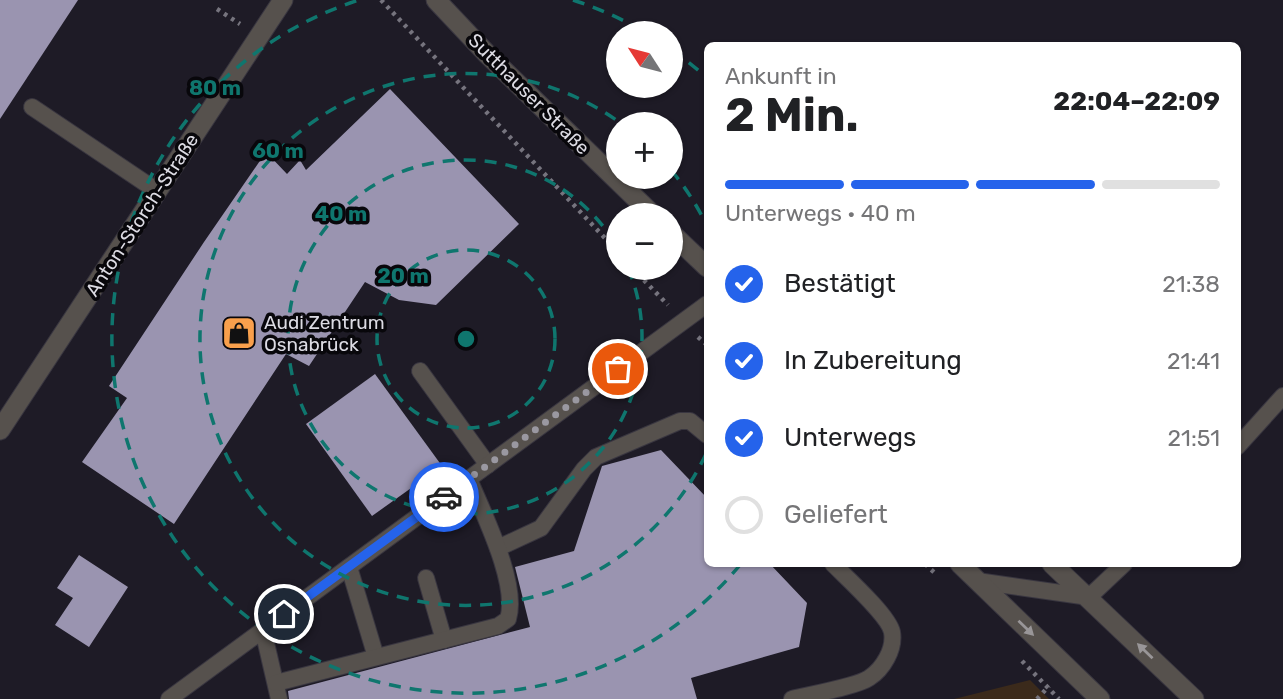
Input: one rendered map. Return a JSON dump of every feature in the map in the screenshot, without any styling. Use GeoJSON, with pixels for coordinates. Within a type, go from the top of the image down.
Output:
{"type":"FeatureCollection","features":[{"type":"Feature","properties":{"kind":"street","name":"Anton-Storch-Straße"},"geometry":{"type":"LineString","coordinates":[[0,430],[283,0]]}},
{"type":"Feature","properties":{"kind":"street","name":"Sutthauser Straße"},"geometry":{"type":"LineString","coordinates":[[436,0],[497,64],[641,203]]}},
{"type":"Feature","properties":{"kind":"street"},"geometry":{"type":"LineString","coordinates":[[683,244],[704,264]]}},
{"type":"Feature","properties":{"kind":"street"},"geometry":{"type":"LineString","coordinates":[[963,567],[1100,699]]}},
{"type":"Feature","properties":{"kind":"street"},"geometry":{"type":"LineString","coordinates":[[1055,567],[1194,699]]}},
{"type":"Feature","properties":{"kind":"lane"},"geometry":{"type":"LineString","coordinates":[[32,107],[158,191]]}},
{"type":"Feature","properties":{"kind":"lane"},"geometry":{"type":"LineString","coordinates":[[169,699],[704,306]]}},
{"type":"Feature","properties":{"kind":"lane"},"geometry":{"type":"LineString","coordinates":[[420,370],[488,465]]}},
{"type":"Feature","properties":{"kind":"lane"},"geometry":{"type":"LineString","coordinates":[[1241,443],[1283,396]]}},
{"type":"Feature","properties":{"kind":"lane"},"geometry":{"type":"LineString","coordinates":[[498,548],[541,528],[584,469],[596,457],[680,421],[690,421],[704,433]]}},
{"type":"Feature","properties":{"kind":"lane"},"geometry":{"type":"LineString","coordinates":[[263,630],[277,691],[376,657],[498,626],[508,619],[510,597],[498,548],[469,479]]}},
{"type":"Feature","properties":{"kind":"lane"},"geometry":{"type":"LineString","coordinates":[[349,567],[376,657]]}},
{"type":"Feature","properties":{"kind":"lane"},"geometry":{"type":"LineString","coordinates":[[792,699],[868,680],[881,667],[891,649],[892,631],[884,616],[835,567]]}},
{"type":"Feature","properties":{"kind":"lane"},"geometry":{"type":"LineString","coordinates":[[978,580],[1089,597],[1121,567]]}},
{"type":"Feature","properties":{"kind":"lane"},"geometry":{"type":"LineString","coordinates":[[426,578],[444,640]]}},
{"type":"Feature","properties":{"kind":"path"},"geometry":{"type":"LineString","coordinates":[[381,0],[606,239]]}},
{"type":"Feature","properties":{"kind":"shaded area"},"geometry":{"type":"Polygon","coordinates":[[[1030,680],[1049,699],[954,699],[1030,680]]]}},
{"type":"Feature","properties":{"kind":"building"},"geometry":{"type":"Polygon","coordinates":[[[0,0],[78,0],[0,119],[0,0]]]}},
{"type":"Feature","properties":{"kind":"building"},"geometry":{"type":"Polygon","coordinates":[[[390,89],[519,224],[436,305],[399,300],[365,282],[309,366],[286,354],[174,524],[82,462],[127,398],[109,386],[266,152],[287,174],[300,160],[306,170],[390,89]]]}},
{"type":"Feature","properties":{"kind":"building"},"geometry":{"type":"Polygon","coordinates":[[[375,374],[442,466],[372,516],[306,424],[375,374]]]}},
{"type":"Feature","properties":{"kind":"building"},"geometry":{"type":"Polygon","coordinates":[[[661,450],[704,495],[704,567],[773,567],[807,603],[799,647],[691,678],[697,699],[289,699],[288,691],[530,627],[515,567],[574,551],[602,466],[661,450]]]}},
{"type":"Feature","properties":{"kind":"building"},"geometry":{"type":"Polygon","coordinates":[[[79,555],[128,587],[89,647],[55,625],[73,598],[57,588],[79,555]]]}},
{"type":"Feature","properties":{"kind":"way so far"},"geometry":{"type":"LineString","coordinates":[[444,497],[618,369]]}},
{"type":"Feature","properties":{"kind":"place","name":"Audi Zentrum Osnabrück"},"geometry":{"type":"Point","coordinates":[239,333]}},
{"type":"Feature","properties":{"kind":"route"},"geometry":{"type":"LineString","coordinates":[[284,614],[444,497]]}}]}
